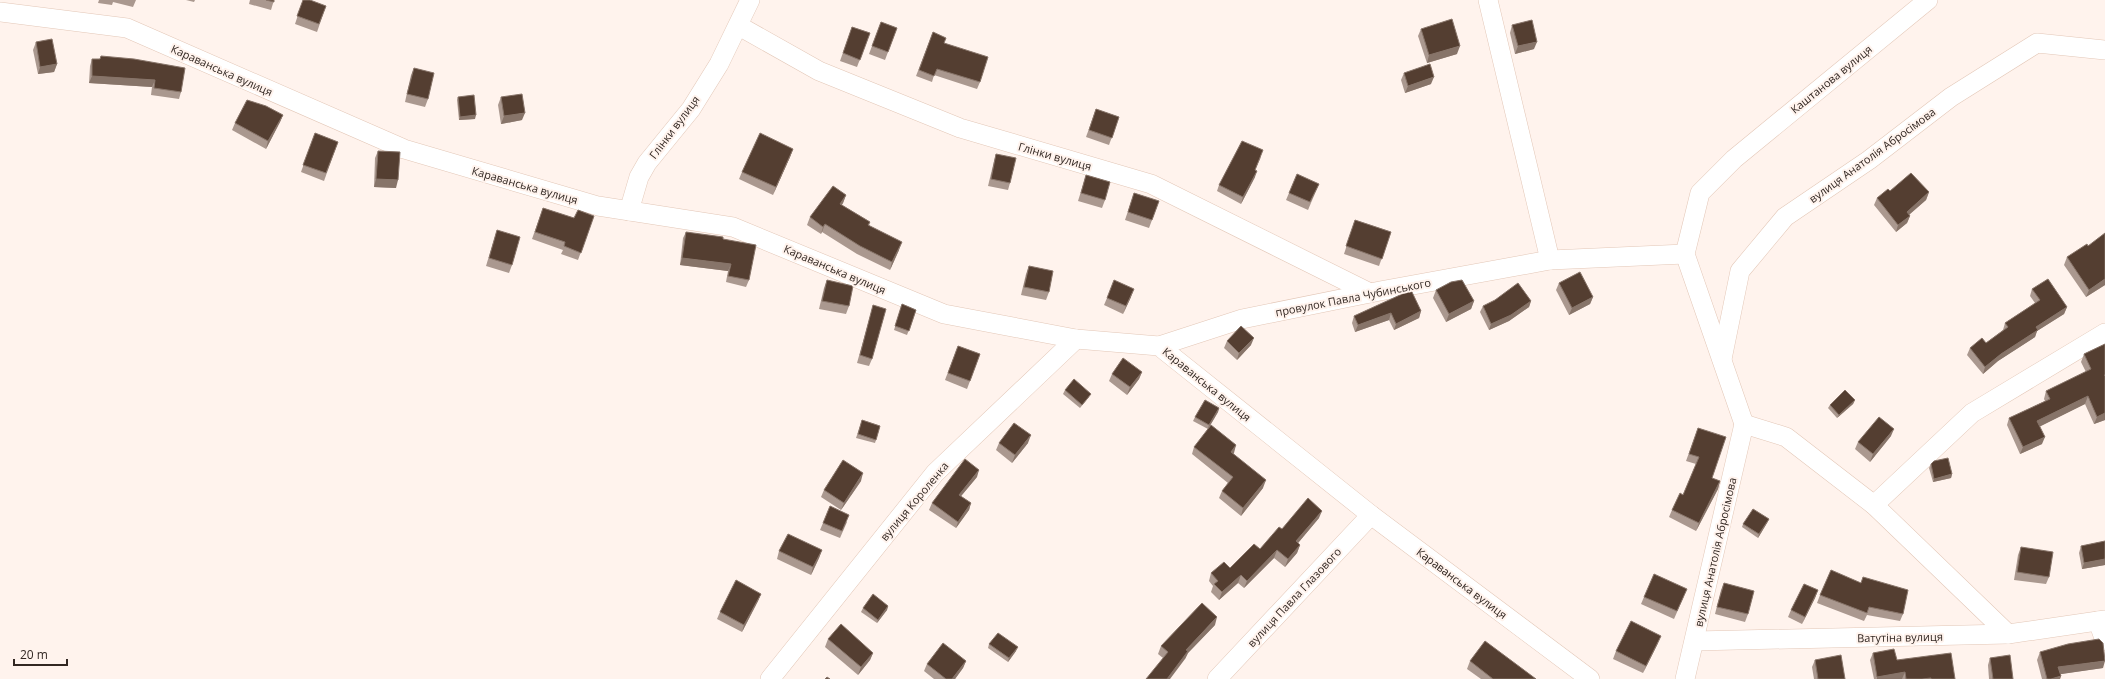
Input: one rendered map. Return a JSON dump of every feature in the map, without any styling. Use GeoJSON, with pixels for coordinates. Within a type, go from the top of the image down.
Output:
{"type":"FeatureCollection","features":[{"type":"Feature","properties":{"kind":"street","name":"Глінки вулиця"},"geometry":{"type":"LineString","coordinates":[[629,211],[639,177],[647,163],[691,109],[719,64],[750,0]]}},
{"type":"Feature","properties":{"kind":"street","name":"Каштанова вулиця"},"geometry":{"type":"LineString","coordinates":[[1685,254],[1700,193],[1734,158],[1928,0]]}},
{"type":"Feature","properties":{"kind":"street"},"geometry":{"type":"LineString","coordinates":[[1490,1],[1550,260]]}},
{"type":"Feature","properties":{"kind":"street","name":"Караванська вулиця"},"geometry":{"type":"LineString","coordinates":[[0,12],[127,28],[404,149],[598,206],[733,227],[944,314],[1076,339],[1159,346],[1371,515],[1590,679]]}},
{"type":"Feature","properties":{"kind":"street","name":"Глінки вулиця"},"geometry":{"type":"LineString","coordinates":[[738,26],[819,71],[960,128],[1151,184],[1370,293]]}},
{"type":"Feature","properties":{"kind":"street","name":"вулиця Анатолія Абросімова"},"geometry":{"type":"LineString","coordinates":[[1722,360],[1740,271],[1785,218],[1870,160],[1951,97],[2037,43],[2105,50]]}},
{"type":"Feature","properties":{"kind":"street"},"geometry":{"type":"LineString","coordinates":[[1685,254],[1744,424],[1786,437],[1874,504],[2008,634]]}},
{"type":"Feature","properties":{"kind":"street","name":"провулок Павла Чубинського"},"geometry":{"type":"LineString","coordinates":[[1159,346],[1242,318],[1550,260],[1685,254]]}},
{"type":"Feature","properties":{"kind":"street"},"geometry":{"type":"LineString","coordinates":[[1874,504],[1972,413],[2105,333]]}},
{"type":"Feature","properties":{"kind":"street","name":"вулиця Короленка"},"geometry":{"type":"LineString","coordinates":[[770,679],[935,473],[1076,339]]}},
{"type":"Feature","properties":{"kind":"street","name":"вулиця Анатолія Абросімова"},"geometry":{"type":"LineString","coordinates":[[1684,679],[1695,641],[1744,424]]}},
{"type":"Feature","properties":{"kind":"street","name":"вулиця Павла Глазового"},"geometry":{"type":"LineString","coordinates":[[1217,679],[1371,515]]}},
{"type":"Feature","properties":{"kind":"street"},"geometry":{"type":"LineString","coordinates":[[2102,620],[2105,641]]}},
{"type":"Feature","properties":{"kind":"street","name":"Ватутіна вулиця"},"geometry":{"type":"LineString","coordinates":[[1695,641],[2008,634],[2102,620]]}},
{"type":"Feature","properties":{"kind":"building"},"geometry":{"type":"Polygon","coordinates":[[[303,0],[310,0],[326,6],[319,24],[297,16],[303,0]]]}},
{"type":"Feature","properties":{"kind":"building"},"geometry":{"type":"Polygon","coordinates":[[[1452,19],[1460,46],[1429,55],[1421,29],[1452,19]]]}},
{"type":"Feature","properties":{"kind":"building"},"geometry":{"type":"Polygon","coordinates":[[[1532,20],[1537,42],[1518,46],[1512,25],[1532,20]]]}},
{"type":"Feature","properties":{"kind":"building"},"geometry":{"type":"Polygon","coordinates":[[[881,22],[897,28],[888,52],[872,46],[881,22]]]}},
{"type":"Feature","properties":{"kind":"building"},"geometry":{"type":"Polygon","coordinates":[[[852,27],[870,33],[860,60],[843,53],[852,27]]]}},
{"type":"Feature","properties":{"kind":"building"},"geometry":{"type":"Polygon","coordinates":[[[933,32],[946,38],[944,43],[988,57],[980,82],[937,69],[934,76],[919,70],[933,32]]]}},
{"type":"Feature","properties":{"kind":"building"},"geometry":{"type":"Polygon","coordinates":[[[52,39],[57,64],[40,67],[36,42],[52,39]]]}},
{"type":"Feature","properties":{"kind":"building"},"geometry":{"type":"Polygon","coordinates":[[[101,56],[134,59],[185,68],[181,92],[154,88],[155,80],[92,76],[92,59],[100,59],[101,56]]]}},
{"type":"Feature","properties":{"kind":"building"},"geometry":{"type":"Polygon","coordinates":[[[1430,64],[1434,77],[1408,86],[1404,73],[1430,64]]]}},
{"type":"Feature","properties":{"kind":"building"},"geometry":{"type":"Polygon","coordinates":[[[414,68],[434,73],[428,99],[407,94],[414,68]]]}},
{"type":"Feature","properties":{"kind":"building"},"geometry":{"type":"Polygon","coordinates":[[[522,94],[525,113],[504,116],[501,97],[522,94]]]}},
{"type":"Feature","properties":{"kind":"building"},"geometry":{"type":"Polygon","coordinates":[[[474,95],[476,115],[460,117],[458,97],[474,95]]]}},
{"type":"Feature","properties":{"kind":"building"},"geometry":{"type":"Polygon","coordinates":[[[247,100],[266,106],[283,115],[268,141],[235,123],[247,100]]]}},
{"type":"Feature","properties":{"kind":"building"},"geometry":{"type":"Polygon","coordinates":[[[1096,109],[1119,117],[1112,138],[1089,130],[1096,109]]]}},
{"type":"Feature","properties":{"kind":"building"},"geometry":{"type":"Polygon","coordinates":[[[315,133],[338,142],[326,173],[303,165],[315,133]]]}},
{"type":"Feature","properties":{"kind":"building"},"geometry":{"type":"Polygon","coordinates":[[[760,133],[793,149],[776,187],[742,172],[760,133]]]}},
{"type":"Feature","properties":{"kind":"building"},"geometry":{"type":"Polygon","coordinates":[[[1242,141],[1263,150],[1255,170],[1257,171],[1243,197],[1219,185],[1242,141]]]}},
{"type":"Feature","properties":{"kind":"building"},"geometry":{"type":"Polygon","coordinates":[[[378,151],[400,152],[398,180],[376,179],[378,151]]]}},
{"type":"Feature","properties":{"kind":"building"},"geometry":{"type":"Polygon","coordinates":[[[996,154],[1016,158],[1010,183],[991,179],[996,154]]]}},
{"type":"Feature","properties":{"kind":"building"},"geometry":{"type":"Polygon","coordinates":[[[1911,173],[1929,192],[1907,212],[1910,216],[1898,225],[1877,198],[1888,189],[1890,191],[1911,173]]]}},
{"type":"Feature","properties":{"kind":"building"},"geometry":{"type":"Polygon","coordinates":[[[1297,174],[1319,184],[1310,202],[1289,193],[1297,174]]]}},
{"type":"Feature","properties":{"kind":"building"},"geometry":{"type":"Polygon","coordinates":[[[1086,175],[1110,182],[1105,200],[1081,193],[1086,175]]]}},
{"type":"Feature","properties":{"kind":"building"},"geometry":{"type":"Polygon","coordinates":[[[833,186],[846,195],[840,204],[870,222],[868,225],[902,242],[892,262],[860,246],[825,224],[823,227],[810,217],[833,186]]]}},
{"type":"Feature","properties":{"kind":"building"},"geometry":{"type":"Polygon","coordinates":[[[1134,193],[1159,201],[1152,220],[1128,212],[1134,193]]]}},
{"type":"Feature","properties":{"kind":"building"},"geometry":{"type":"Polygon","coordinates":[[[543,208],[574,218],[578,210],[594,216],[581,253],[564,246],[565,242],[535,232],[543,208]]]}},
{"type":"Feature","properties":{"kind":"building"},"geometry":{"type":"Polygon","coordinates":[[[1355,220],[1391,232],[1382,259],[1346,246],[1355,220]]]}},
{"type":"Feature","properties":{"kind":"building"},"geometry":{"type":"Polygon","coordinates":[[[497,230],[520,237],[512,265],[489,258],[497,230]]]}},
{"type":"Feature","properties":{"kind":"building"},"geometry":{"type":"Polygon","coordinates":[[[686,232],[723,237],[723,239],[756,245],[749,280],[728,276],[731,264],[682,258],[686,232]]]}},
{"type":"Feature","properties":{"kind":"building"},"geometry":{"type":"Polygon","coordinates":[[[2105,233],[2105,279],[2089,290],[2067,257],[2087,244],[2088,246],[2105,233]]]}},
{"type":"Feature","properties":{"kind":"building"},"geometry":{"type":"Polygon","coordinates":[[[1029,266],[1053,271],[1049,292],[1024,287],[1029,266]]]}},
{"type":"Feature","properties":{"kind":"building"},"geometry":{"type":"Polygon","coordinates":[[[1580,272],[1593,297],[1572,308],[1559,283],[1580,272]]]}},
{"type":"Feature","properties":{"kind":"building"},"geometry":{"type":"Polygon","coordinates":[[[2048,279],[2067,307],[2036,327],[2038,330],[2001,354],[1985,367],[1970,348],[1982,338],[1986,343],[2008,327],[2005,323],[2040,300],[2032,289],[2048,279]]]}},
{"type":"Feature","properties":{"kind":"building"},"geometry":{"type":"Polygon","coordinates":[[[827,280],[853,286],[849,306],[822,301],[827,280]]]}},
{"type":"Feature","properties":{"kind":"building"},"geometry":{"type":"Polygon","coordinates":[[[1114,280],[1134,289],[1126,306],[1107,298],[1114,280]]]}},
{"type":"Feature","properties":{"kind":"building"},"geometry":{"type":"Polygon","coordinates":[[[1462,280],[1474,301],[1449,314],[1436,290],[1451,282],[1462,280]]]}},
{"type":"Feature","properties":{"kind":"building"},"geometry":{"type":"Polygon","coordinates":[[[1518,283],[1531,301],[1511,315],[1491,324],[1483,306],[1495,300],[1518,283]]]}},
{"type":"Feature","properties":{"kind":"building"},"geometry":{"type":"Polygon","coordinates":[[[1411,290],[1421,311],[1396,324],[1391,313],[1358,325],[1354,316],[1411,290]]]}},
{"type":"Feature","properties":{"kind":"building"},"geometry":{"type":"Polygon","coordinates":[[[902,304],[916,310],[909,331],[895,326],[902,304]]]}},
{"type":"Feature","properties":{"kind":"building"},"geometry":{"type":"Polygon","coordinates":[[[873,305],[886,309],[872,359],[860,355],[873,305]]]}},
{"type":"Feature","properties":{"kind":"building"},"geometry":{"type":"Polygon","coordinates":[[[1241,326],[1254,338],[1239,353],[1227,341],[1241,326]]]}},
{"type":"Feature","properties":{"kind":"building"},"geometry":{"type":"Polygon","coordinates":[[[2105,344],[2105,413],[2097,417],[2088,396],[2037,421],[2045,437],[2023,447],[2009,418],[2050,399],[2046,391],[2091,369],[2084,354],[2105,344]]]}},
{"type":"Feature","properties":{"kind":"building"},"geometry":{"type":"Polygon","coordinates":[[[958,346],[980,354],[970,381],[948,373],[958,346]]]}},
{"type":"Feature","properties":{"kind":"building"},"geometry":{"type":"Polygon","coordinates":[[[1123,358],[1142,372],[1130,387],[1112,374],[1123,358]]]}},
{"type":"Feature","properties":{"kind":"building"},"geometry":{"type":"Polygon","coordinates":[[[1074,379],[1091,394],[1082,405],[1065,390],[1074,379]]]}},
{"type":"Feature","properties":{"kind":"building"},"geometry":{"type":"Polygon","coordinates":[[[1845,390],[1855,400],[1839,415],[1830,405],[1845,390]]]}},
{"type":"Feature","properties":{"kind":"building"},"geometry":{"type":"Polygon","coordinates":[[[1205,400],[1219,408],[1209,425],[1195,417],[1205,400]]]}},
{"type":"Feature","properties":{"kind":"building"},"geometry":{"type":"Polygon","coordinates":[[[1879,417],[1894,429],[1873,454],[1858,442],[1879,417]]]}},
{"type":"Feature","properties":{"kind":"building"},"geometry":{"type":"Polygon","coordinates":[[[862,420],[880,426],[876,440],[858,434],[862,420]]]}},
{"type":"Feature","properties":{"kind":"building"},"geometry":{"type":"Polygon","coordinates":[[[1014,423],[1031,435],[1015,455],[999,443],[1014,423]]]}},
{"type":"Feature","properties":{"kind":"building"},"geometry":{"type":"Polygon","coordinates":[[[1211,425],[1236,445],[1231,452],[1266,480],[1243,508],[1222,491],[1233,477],[1194,447],[1211,425]]]}},
{"type":"Feature","properties":{"kind":"building"},"geometry":{"type":"Polygon","coordinates":[[[1698,428],[1726,437],[1712,478],[1720,481],[1699,523],[1672,510],[1680,493],[1683,495],[1699,457],[1689,454],[1698,428]]]}},
{"type":"Feature","properties":{"kind":"building"},"geometry":{"type":"Polygon","coordinates":[[[1948,458],[1952,474],[1934,479],[1931,464],[1934,461],[1948,458]]]}},
{"type":"Feature","properties":{"kind":"building"},"geometry":{"type":"Polygon","coordinates":[[[965,459],[979,470],[959,495],[971,503],[958,522],[932,503],[965,459]]]}},
{"type":"Feature","properties":{"kind":"building"},"geometry":{"type":"Polygon","coordinates":[[[843,460],[863,473],[844,503],[824,490],[843,460]]]}},
{"type":"Feature","properties":{"kind":"building"},"geometry":{"type":"Polygon","coordinates":[[[1308,498],[1322,511],[1296,541],[1300,545],[1288,559],[1277,550],[1247,581],[1241,575],[1222,592],[1214,584],[1218,581],[1211,573],[1224,562],[1230,568],[1254,544],[1260,549],[1279,527],[1282,529],[1308,498]]]}},
{"type":"Feature","properties":{"kind":"building"},"geometry":{"type":"Polygon","coordinates":[[[830,506],[849,515],[842,531],[823,523],[830,506]]]}},
{"type":"Feature","properties":{"kind":"building"},"geometry":{"type":"Polygon","coordinates":[[[1753,509],[1769,519],[1759,534],[1743,524],[1753,509]]]}},
{"type":"Feature","properties":{"kind":"building"},"geometry":{"type":"Polygon","coordinates":[[[788,534],[822,550],[813,567],[779,551],[788,534]]]}},
{"type":"Feature","properties":{"kind":"building"},"geometry":{"type":"Polygon","coordinates":[[[2105,541],[2105,559],[2084,563],[2081,546],[2105,541]]]}},
{"type":"Feature","properties":{"kind":"building"},"geometry":{"type":"Polygon","coordinates":[[[2021,547],[2053,552],[2049,577],[2017,572],[2021,547]]]}},
{"type":"Feature","properties":{"kind":"building"},"geometry":{"type":"Polygon","coordinates":[[[1831,570],[1861,583],[1863,577],[1908,590],[1903,614],[1869,607],[1867,613],[1820,595],[1831,570]]]}},
{"type":"Feature","properties":{"kind":"building"},"geometry":{"type":"Polygon","coordinates":[[[1654,574],[1687,589],[1677,611],[1644,597],[1654,574]]]}},
{"type":"Feature","properties":{"kind":"building"},"geometry":{"type":"Polygon","coordinates":[[[736,580],[761,594],[744,625],[720,612],[736,580]]]}},
{"type":"Feature","properties":{"kind":"building"},"geometry":{"type":"Polygon","coordinates":[[[1724,583],[1754,591],[1748,614],[1717,607],[1724,583]]]}},
{"type":"Feature","properties":{"kind":"building"},"geometry":{"type":"Polygon","coordinates":[[[1804,584],[1818,590],[1805,617],[1791,610],[1804,584]]]}},
{"type":"Feature","properties":{"kind":"building"},"geometry":{"type":"Polygon","coordinates":[[[873,594],[888,606],[878,620],[863,608],[873,594]]]}},
{"type":"Feature","properties":{"kind":"building"},"geometry":{"type":"Polygon","coordinates":[[[1202,603],[1217,617],[1186,650],[1188,651],[1167,679],[1146,679],[1168,652],[1161,646],[1202,603]]]}},
{"type":"Feature","properties":{"kind":"building"},"geometry":{"type":"Polygon","coordinates":[[[1631,621],[1661,636],[1646,666],[1616,651],[1631,621]]]}},
{"type":"Feature","properties":{"kind":"building"},"geometry":{"type":"Polygon","coordinates":[[[841,624],[873,653],[861,667],[828,639],[841,624]]]}},
{"type":"Feature","properties":{"kind":"building"},"geometry":{"type":"Polygon","coordinates":[[[998,633],[1018,647],[1009,658],[989,644],[998,633]]]}},
{"type":"Feature","properties":{"kind":"building"},"geometry":{"type":"Polygon","coordinates":[[[2099,639],[2103,643],[2105,661],[2058,667],[2061,676],[2047,679],[2040,652],[2068,644],[2099,639]]]}},
{"type":"Feature","properties":{"kind":"building"},"geometry":{"type":"Polygon","coordinates":[[[1485,641],[1536,679],[1493,679],[1470,661],[1485,641]]]}},
{"type":"Feature","properties":{"kind":"building"},"geometry":{"type":"Polygon","coordinates":[[[943,643],[966,661],[952,679],[946,679],[927,664],[943,643]]]}},
{"type":"Feature","properties":{"kind":"building"},"geometry":{"type":"Polygon","coordinates":[[[1894,649],[1897,660],[1951,653],[1955,679],[1906,679],[1905,672],[1877,677],[1873,653],[1894,649]]]}},
{"type":"Feature","properties":{"kind":"building"},"geometry":{"type":"Polygon","coordinates":[[[1841,655],[1845,679],[1818,679],[1815,660],[1841,655]]]}},
{"type":"Feature","properties":{"kind":"building"},"geometry":{"type":"Polygon","coordinates":[[[2010,655],[2013,679],[1993,679],[1990,658],[2010,655]]]}}]}
